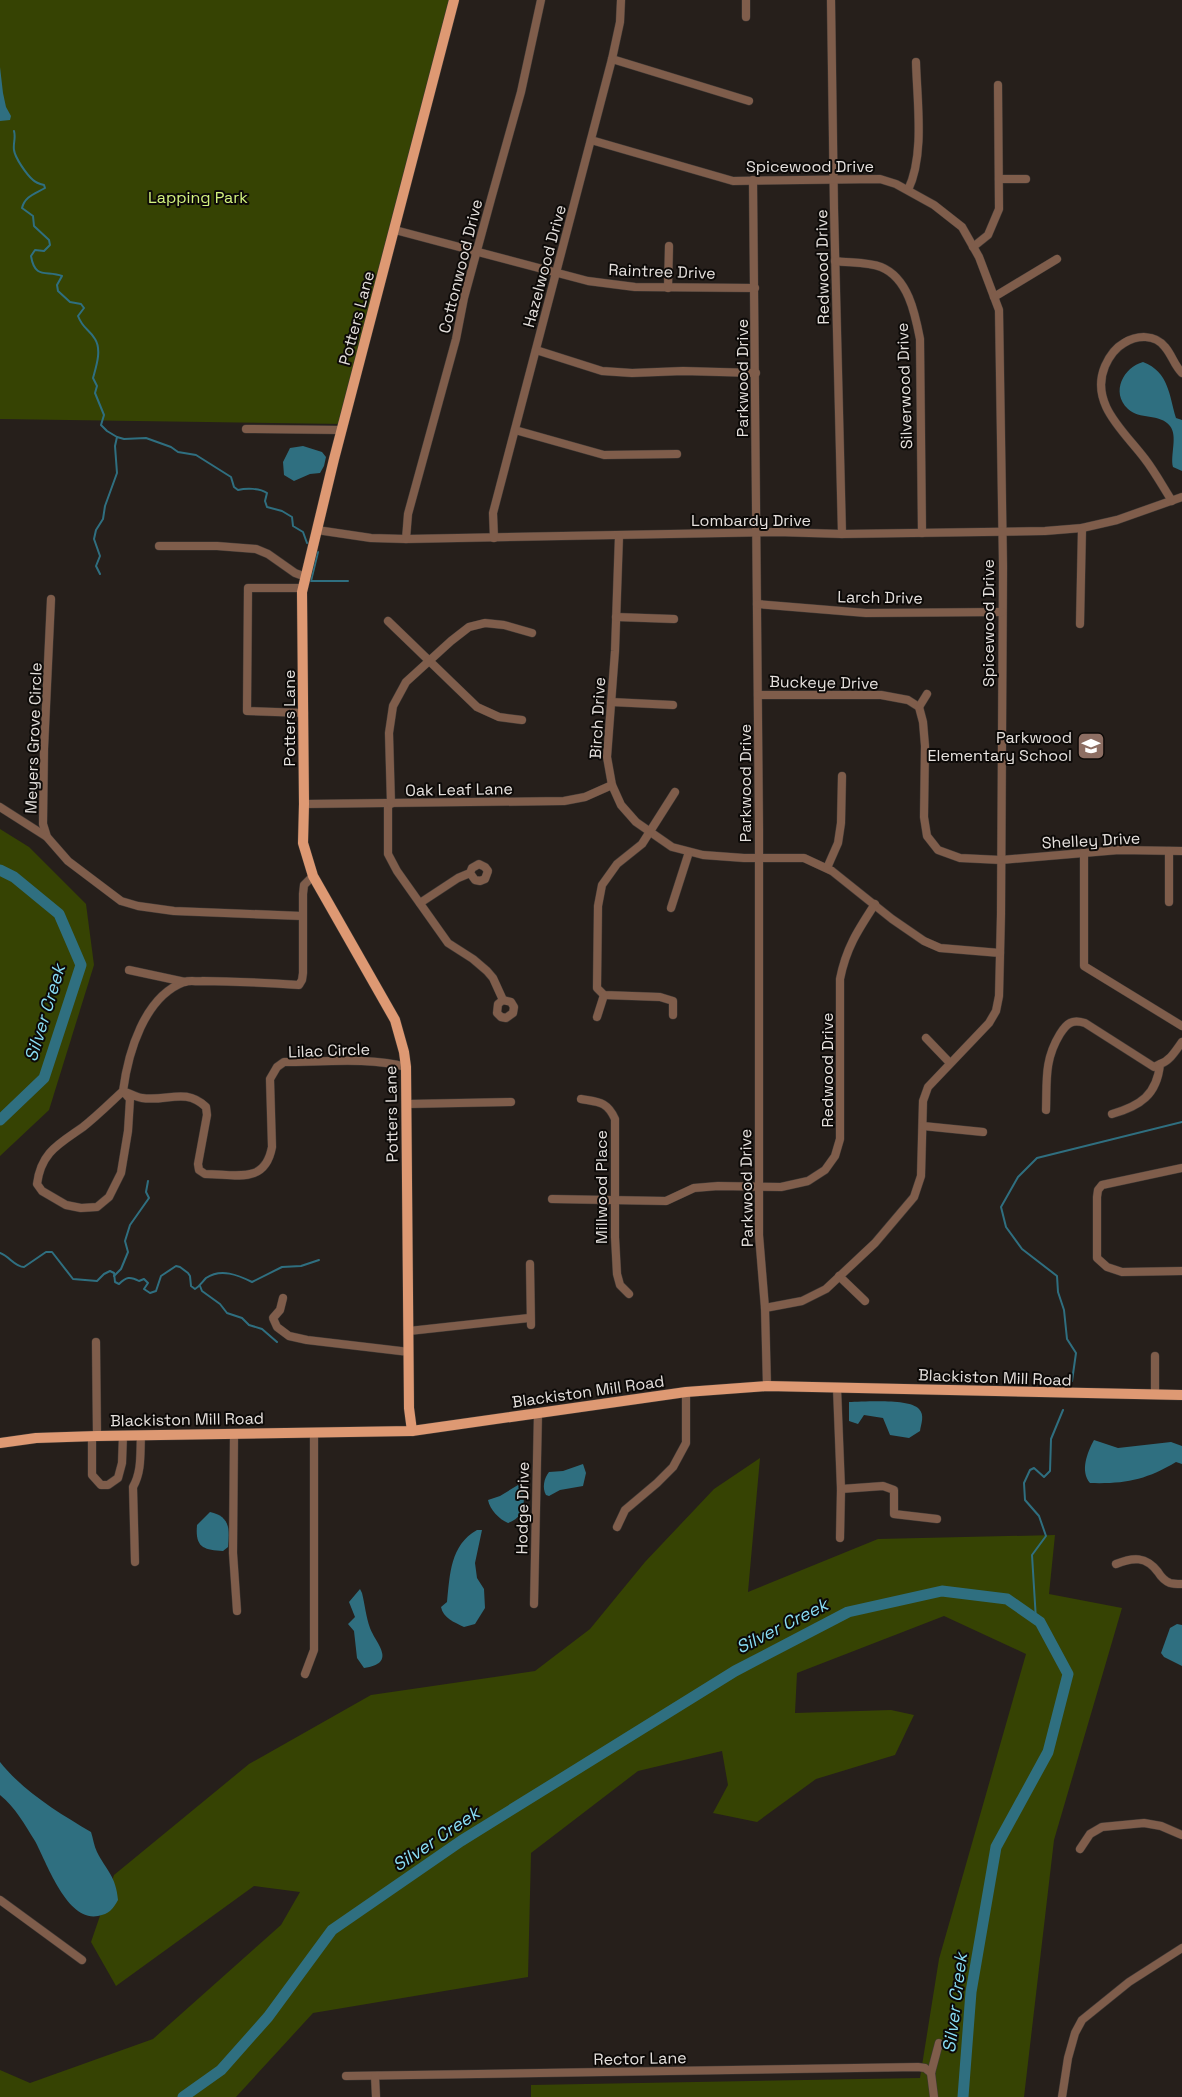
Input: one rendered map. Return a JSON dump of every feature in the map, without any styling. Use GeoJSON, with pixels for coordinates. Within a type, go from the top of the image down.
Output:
{"type":"FeatureCollection","features":[{"type":"Feature","properties":{"kind":"main road","name":"Potters Lane"},"geometry":{"type":"LineString","coordinates":[[412,1431],[409,1408],[406,1067],[395,1020],[313,876],[303,842],[304,588],[316,530],[454,0]]}},
{"type":"Feature","properties":{"kind":"main road","name":"Blackiston Mill Road"},"geometry":{"type":"LineString","coordinates":[[0,1443],[36,1438],[123,1435],[412,1431],[686,1392],[767,1386],[1182,1395]]}},
{"type":"Feature","properties":{"kind":"street","name":"Cottonwood Drive"},"geometry":{"type":"LineString","coordinates":[[406,539],[408,514],[521,92],[541,0]]}},
{"type":"Feature","properties":{"kind":"street","name":"Hazelwood Drive"},"geometry":{"type":"LineString","coordinates":[[494,538],[493,512],[612,59],[620,22],[621,0]]}},
{"type":"Feature","properties":{"kind":"street"},"geometry":{"type":"LineString","coordinates":[[746,0],[746,17]]}},
{"type":"Feature","properties":{"kind":"street","name":"Redwood Drive"},"geometry":{"type":"LineString","coordinates":[[831,0],[833,180],[842,534]]}},
{"type":"Feature","properties":{"kind":"street"},"geometry":{"type":"LineString","coordinates":[[612,59],[749,101]]}},
{"type":"Feature","properties":{"kind":"street"},"geometry":{"type":"LineString","coordinates":[[908,190],[914,178],[918,158],[916,62]]}},
{"type":"Feature","properties":{"kind":"street"},"geometry":{"type":"LineString","coordinates":[[974,247],[988,235],[999,209],[998,85]]}},
{"type":"Feature","properties":{"kind":"street","name":"Spicewood Drive"},"geometry":{"type":"LineString","coordinates":[[591,140],[733,181],[880,179],[896,184],[934,205],[962,227],[974,247],[999,310],[1002,532],[1002,860],[999,996],[996,1011],[989,1023],[928,1087],[923,1101],[921,1176],[914,1197],[875,1243],[826,1289],[802,1301],[765,1308]]}},
{"type":"Feature","properties":{"kind":"street"},"geometry":{"type":"LineString","coordinates":[[998,179],[1026,179]]}},
{"type":"Feature","properties":{"kind":"street","name":"Parkwood Drive"},"geometry":{"type":"LineString","coordinates":[[753,180],[759,858],[759,1235],[765,1308],[767,1386]]}},
{"type":"Feature","properties":{"kind":"street","name":"Raintree Drive"},"geometry":{"type":"LineString","coordinates":[[395,230],[588,281],[635,287],[755,288]]}},
{"type":"Feature","properties":{"kind":"street"},"geometry":{"type":"LineString","coordinates":[[668,288],[669,246]]}},
{"type":"Feature","properties":{"kind":"street"},"geometry":{"type":"LineString","coordinates":[[994,297],[1057,259]]}},
{"type":"Feature","properties":{"kind":"street","name":"Silverwood Drive"},"geometry":{"type":"LineString","coordinates":[[835,262],[880,266],[893,274],[902,285],[916,315],[920,338],[922,533]]}},
{"type":"Feature","properties":{"kind":"street"},"geometry":{"type":"LineString","coordinates":[[1172,501],[1149,464],[1110,416],[1102,398],[1102,373],[1109,357],[1121,344],[1134,338],[1152,337],[1165,346],[1182,373]]}},
{"type":"Feature","properties":{"kind":"street"},"geometry":{"type":"LineString","coordinates":[[536,350],[602,371],[632,373],[683,371],[756,373]]}},
{"type":"Feature","properties":{"kind":"street"},"geometry":{"type":"LineString","coordinates":[[246,429],[342,430]]}},
{"type":"Feature","properties":{"kind":"street"},"geometry":{"type":"LineString","coordinates":[[515,430],[604,455],[677,454]]}},
{"type":"Feature","properties":{"kind":"street","name":"Lombardy Drive"},"geometry":{"type":"LineString","coordinates":[[316,530],[371,538],[406,539],[757,533],[842,534],[1045,531],[1082,528],[1117,520],[1182,497]]}},
{"type":"Feature","properties":{"kind":"street"},"geometry":{"type":"LineString","coordinates":[[1080,624],[1082,528]]}},
{"type":"Feature","properties":{"kind":"street","name":"Birch Drive"},"geometry":{"type":"LineString","coordinates":[[619,536],[616,617],[606,757],[612,785],[621,805],[636,822],[672,847],[703,855],[804,858],[827,868],[924,941],[940,948],[1000,953]]}},
{"type":"Feature","properties":{"kind":"street"},"geometry":{"type":"LineString","coordinates":[[159,546],[217,546],[256,549],[268,554],[295,573],[306,577]]}},
{"type":"Feature","properties":{"kind":"street"},"geometry":{"type":"LineString","coordinates":[[304,588],[248,588],[246,644],[247,711],[304,713]]}},
{"type":"Feature","properties":{"kind":"street","name":"Meyers Grove Circle"},"geometry":{"type":"LineString","coordinates":[[52,599],[44,749],[43,824],[47,837],[68,861],[121,901],[174,912],[302,916]]}},
{"type":"Feature","properties":{"kind":"street","name":"Larch Drive"},"geometry":{"type":"LineString","coordinates":[[757,604],[866,613],[1002,612]]}},
{"type":"Feature","properties":{"kind":"street"},"geometry":{"type":"LineString","coordinates":[[616,617],[674,619]]}},
{"type":"Feature","properties":{"kind":"street"},"geometry":{"type":"LineString","coordinates":[[388,621],[477,707],[499,717],[522,720]]}},
{"type":"Feature","properties":{"kind":"street"},"geometry":{"type":"LineString","coordinates":[[503,1000],[493,978],[487,971],[473,959],[448,943],[388,854],[390,804],[389,733],[393,706],[406,682],[450,641],[469,627],[485,623],[504,625],[532,633]]}},
{"type":"Feature","properties":{"kind":"street"},"geometry":{"type":"LineString","coordinates":[[927,694],[919,706],[923,722],[925,746],[924,816],[927,836],[938,850],[960,858],[1002,860]]}},
{"type":"Feature","properties":{"kind":"street","name":"Buckeye Drive"},"geometry":{"type":"LineString","coordinates":[[758,695],[881,695],[908,700],[919,706]]}},
{"type":"Feature","properties":{"kind":"street"},"geometry":{"type":"LineString","coordinates":[[611,702],[674,705]]}},
{"type":"Feature","properties":{"kind":"street"},"geometry":{"type":"LineString","coordinates":[[827,868],[838,843],[841,823],[842,776]]}},
{"type":"Feature","properties":{"kind":"street","name":"Oak Leaf Lane"},"geometry":{"type":"LineString","coordinates":[[304,804],[564,801],[585,797],[612,785]]}},
{"type":"Feature","properties":{"kind":"street"},"geometry":{"type":"LineString","coordinates":[[673,1015],[674,1001],[660,997],[604,995],[597,988],[598,906],[602,885],[617,864],[642,844],[675,792]]}},
{"type":"Feature","properties":{"kind":"street"},"geometry":{"type":"LineString","coordinates":[[0,807],[47,837]]}},
{"type":"Feature","properties":{"kind":"street","name":"Shelley Drive"},"geometry":{"type":"LineString","coordinates":[[1002,860],[1120,850],[1182,851]]}},
{"type":"Feature","properties":{"kind":"street"},"geometry":{"type":"LineString","coordinates":[[1169,851],[1169,902]]}},
{"type":"Feature","properties":{"kind":"street"},"geometry":{"type":"LineString","coordinates":[[671,908],[690,852]]}},
{"type":"Feature","properties":{"kind":"street"},"geometry":{"type":"LineString","coordinates":[[1084,853],[1084,966],[1182,1026]]}},
{"type":"Feature","properties":{"kind":"street"},"geometry":{"type":"LineString","coordinates":[[420,903],[458,878],[470,873]]}},
{"type":"Feature","properties":{"kind":"street"},"geometry":{"type":"LineString","coordinates":[[129,970],[185,982],[219,981],[299,985],[303,973],[302,916],[304,885],[313,876]]}},
{"type":"Feature","properties":{"kind":"street","name":"Redwood Drive"},"geometry":{"type":"LineString","coordinates":[[552,1199],[666,1201],[694,1188],[781,1187],[808,1181],[825,1170],[835,1156],[840,1139],[840,979],[844,957],[855,934],[875,904]]}},
{"type":"Feature","properties":{"kind":"street"},"geometry":{"type":"LineString","coordinates":[[123,1091],[130,1099],[128,1131],[121,1172],[109,1197],[97,1207],[81,1208],[66,1205],[42,1191],[37,1184],[38,1174],[44,1160],[56,1145],[84,1126],[123,1091],[125,1074],[144,1018],[164,996],[185,982]]}},
{"type":"Feature","properties":{"kind":"street"},"geometry":{"type":"LineString","coordinates":[[598,1017],[604,995]]}},
{"type":"Feature","properties":{"kind":"street"},"geometry":{"type":"LineString","coordinates":[[1046,1110],[1048,1063],[1051,1052],[1067,1024],[1076,1020],[1085,1022],[1154,1066],[1165,1063],[1182,1042]]}},
{"type":"Feature","properties":{"kind":"street"},"geometry":{"type":"LineString","coordinates":[[926,1038],[950,1063]]}},
{"type":"Feature","properties":{"kind":"street","name":"Lilac Circle"},"geometry":{"type":"LineString","coordinates":[[123,1091],[142,1098],[184,1096],[200,1101],[206,1107],[207,1115],[198,1164],[200,1170],[205,1174],[254,1175],[267,1165],[270,1157],[272,1147],[270,1079],[277,1067],[284,1062],[372,1061],[393,1063],[406,1067]]}},
{"type":"Feature","properties":{"kind":"street"},"geometry":{"type":"LineString","coordinates":[[1112,1114],[1129,1109],[1149,1096],[1159,1079],[1160,1064]]}},
{"type":"Feature","properties":{"kind":"street","name":"Millwood Place"},"geometry":{"type":"LineString","coordinates":[[581,1099],[600,1102],[610,1108],[615,1119],[616,1274],[620,1285],[629,1294]]}},
{"type":"Feature","properties":{"kind":"street"},"geometry":{"type":"LineString","coordinates":[[407,1104],[512,1102]]}},
{"type":"Feature","properties":{"kind":"street"},"geometry":{"type":"LineString","coordinates":[[922,1126],[983,1132]]}},
{"type":"Feature","properties":{"kind":"street"},"geometry":{"type":"LineString","coordinates":[[1182,1168],[1102,1185],[1098,1190],[1097,1197],[1098,1258],[1107,1267],[1122,1272],[1182,1271]]}},
{"type":"Feature","properties":{"kind":"street"},"geometry":{"type":"LineString","coordinates":[[409,1331],[530,1322],[530,1264]]}},
{"type":"Feature","properties":{"kind":"street"},"geometry":{"type":"LineString","coordinates":[[839,1276],[865,1301]]}},
{"type":"Feature","properties":{"kind":"street"},"geometry":{"type":"LineString","coordinates":[[283,1298],[280,1310],[272,1318],[277,1327],[289,1336],[307,1340],[409,1352]]}},
{"type":"Feature","properties":{"kind":"street"},"geometry":{"type":"LineString","coordinates":[[96,1342],[92,1476],[101,1485],[108,1485],[118,1478],[122,1463],[123,1435]]}},
{"type":"Feature","properties":{"kind":"street"},"geometry":{"type":"LineString","coordinates":[[1155,1356],[1155,1394]]}},
{"type":"Feature","properties":{"kind":"street"},"geometry":{"type":"LineString","coordinates":[[836,1388],[841,1489],[840,1538]]}},
{"type":"Feature","properties":{"kind":"street"},"geometry":{"type":"LineString","coordinates":[[617,1527],[625,1510],[673,1468],[686,1443],[686,1392]]}},
{"type":"Feature","properties":{"kind":"street","name":"Hodge Drive"},"geometry":{"type":"LineString","coordinates":[[534,1604],[538,1413]]}},
{"type":"Feature","properties":{"kind":"street"},"geometry":{"type":"LineString","coordinates":[[305,1674],[314,1650],[314,1433]]}},
{"type":"Feature","properties":{"kind":"street"},"geometry":{"type":"LineString","coordinates":[[234,1434],[233,1553],[237,1611]]}},
{"type":"Feature","properties":{"kind":"street"},"geometry":{"type":"LineString","coordinates":[[135,1562],[133,1488],[140,1469],[141,1435]]}},
{"type":"Feature","properties":{"kind":"street"},"geometry":{"type":"LineString","coordinates":[[841,1489],[883,1486],[894,1490],[894,1514],[937,1519]]}},
{"type":"Feature","properties":{"kind":"street"},"geometry":{"type":"LineString","coordinates":[[1116,1564],[1130,1558],[1148,1561],[1162,1578],[1170,1583],[1182,1584]]}},
{"type":"Feature","properties":{"kind":"street"},"geometry":{"type":"LineString","coordinates":[[1080,1849],[1090,1834],[1102,1827],[1144,1822],[1182,1834]]}},
{"type":"Feature","properties":{"kind":"street"},"geometry":{"type":"LineString","coordinates":[[0,1900],[82,1960]]}},
{"type":"Feature","properties":{"kind":"street"},"geometry":{"type":"LineString","coordinates":[[1062,2097],[1068,2058],[1075,2033],[1082,2020],[1129,1982],[1182,1948]]}},
{"type":"Feature","properties":{"kind":"street"},"geometry":{"type":"LineString","coordinates":[[934,2097],[931,2073],[940,2042]]}},
{"type":"Feature","properties":{"kind":"street","name":"Rector Lane"},"geometry":{"type":"LineString","coordinates":[[346,2076],[430,2073],[918,2067],[925,2068],[931,2073]]}},
{"type":"Feature","properties":{"kind":"street"},"geometry":{"type":"LineString","coordinates":[[375,2076],[376,2097]]}},
{"type":"Feature","properties":{"kind":"green space","name":"Lapping Park"},"geometry":{"type":"Polygon","coordinates":[[[0,0],[451,0],[344,424],[0,419],[0,0]]]}},
{"type":"Feature","properties":{"kind":"green space"},"geometry":{"type":"Polygon","coordinates":[[[0,829],[29,847],[86,904],[94,965],[49,1110],[0,1156],[0,829]]]}},
{"type":"Feature","properties":{"kind":"green space"},"geometry":{"type":"Polygon","coordinates":[[[760,1458],[748,1592],[878,1539],[1055,1535],[1049,1594],[1122,1608],[1054,1840],[1024,2097],[531,2097],[531,2085],[920,2078],[939,1959],[1026,1654],[944,1616],[797,1673],[795,1713],[891,1710],[914,1715],[895,1755],[816,1779],[757,1822],[713,1813],[728,1785],[722,1751],[638,1771],[531,1853],[528,1977],[313,2013],[236,2097],[0,2097],[0,2070],[30,2083],[153,2039],[281,1925],[300,1892],[254,1886],[116,1986],[91,1942],[114,1875],[249,1764],[371,1695],[535,1671],[590,1629],[645,1562],[714,1489],[760,1458]]]}},
{"type":"Feature","properties":{"kind":"water"},"geometry":{"type":"Polygon","coordinates":[[[0,67],[6,107],[11,116],[10,120],[0,121],[0,67]]]}},
{"type":"Feature","properties":{"kind":"water"},"geometry":{"type":"Polygon","coordinates":[[[1143,362],[1152,366],[1163,378],[1167,385],[1176,418],[1182,420],[1182,471],[1173,467],[1174,440],[1170,426],[1161,419],[1138,414],[1128,409],[1120,395],[1120,388],[1125,375],[1130,369],[1143,362]]]}},
{"type":"Feature","properties":{"kind":"water"},"geometry":{"type":"Polygon","coordinates":[[[303,446],[322,452],[326,457],[324,466],[320,473],[310,474],[294,481],[284,475],[283,462],[290,448],[303,446]]]}},
{"type":"Feature","properties":{"kind":"water"},"geometry":{"type":"Polygon","coordinates":[[[849,1402],[896,1402],[914,1406],[922,1414],[920,1431],[909,1438],[890,1435],[883,1418],[864,1415],[858,1424],[849,1421],[849,1402]]]}},
{"type":"Feature","properties":{"kind":"water"},"geometry":{"type":"Polygon","coordinates":[[[1094,1440],[1118,1448],[1171,1442],[1182,1446],[1182,1464],[1176,1462],[1155,1473],[1135,1480],[1114,1483],[1090,1483],[1085,1473],[1085,1468],[1087,1456],[1094,1440]]]}},
{"type":"Feature","properties":{"kind":"water"},"geometry":{"type":"Polygon","coordinates":[[[583,1464],[586,1473],[583,1486],[560,1490],[549,1496],[546,1495],[544,1483],[549,1472],[563,1471],[583,1464]]]}},
{"type":"Feature","properties":{"kind":"water"},"geometry":{"type":"Polygon","coordinates":[[[518,1485],[522,1488],[524,1505],[521,1514],[508,1523],[495,1514],[488,1500],[500,1496],[518,1485]]]}},
{"type":"Feature","properties":{"kind":"water"},"geometry":{"type":"Polygon","coordinates":[[[210,1512],[222,1517],[227,1525],[229,1535],[228,1547],[223,1551],[205,1548],[199,1543],[197,1538],[197,1525],[210,1512]]]}},
{"type":"Feature","properties":{"kind":"water"},"geometry":{"type":"Polygon","coordinates":[[[477,1530],[482,1530],[475,1563],[477,1578],[484,1589],[485,1608],[475,1624],[464,1627],[447,1617],[441,1607],[447,1602],[451,1571],[456,1552],[468,1536],[477,1530]]]}},
{"type":"Feature","properties":{"kind":"water"},"geometry":{"type":"Polygon","coordinates":[[[360,1589],[369,1624],[382,1652],[380,1662],[374,1666],[364,1668],[357,1658],[354,1631],[348,1624],[355,1617],[349,1602],[360,1589]]]}},
{"type":"Feature","properties":{"kind":"water"},"geometry":{"type":"Polygon","coordinates":[[[1177,1624],[1182,1625],[1182,1666],[1164,1657],[1161,1653],[1170,1628],[1177,1624]]]}},
{"type":"Feature","properties":{"kind":"water"},"geometry":{"type":"Polygon","coordinates":[[[0,1762],[9,1773],[31,1792],[91,1832],[96,1850],[113,1879],[117,1892],[118,1900],[108,1912],[98,1916],[87,1915],[77,1910],[59,1889],[35,1841],[10,1805],[0,1795],[0,1762]]]}},
{"type":"Feature","properties":{"kind":"waterway"},"geometry":{"type":"LineString","coordinates":[[14,131],[14,150],[19,162],[31,178],[37,183],[44,185],[45,188],[28,198],[22,208],[33,216],[34,226],[49,240],[50,245],[44,251],[35,250],[31,256],[33,264],[42,273],[62,276],[57,285],[58,291],[70,302],[81,304],[84,308],[78,316],[82,324],[95,339],[98,348],[98,358],[93,378],[97,386],[95,393],[104,415],[101,425],[117,437],[124,439],[146,438],[171,447],[178,452],[196,455],[231,477],[234,487],[238,490],[253,489],[267,493],[265,501],[267,507],[282,511],[292,517],[293,526],[303,532],[307,543]]}},
{"type":"Feature","properties":{"kind":"waterway"},"geometry":{"type":"LineString","coordinates":[[100,574],[96,566],[100,556],[94,539],[96,530],[103,519],[105,506],[117,473],[115,446],[117,437]]}},
{"type":"Feature","properties":{"kind":"waterway"},"geometry":{"type":"LineString","coordinates":[[318,552],[311,581],[348,581]]}},
{"type":"Feature","properties":{"kind":"waterway","name":"Silver Creek"},"geometry":{"type":"LineString","coordinates":[[0,870],[14,877],[59,914],[81,965],[44,1078],[0,1120]]}},
{"type":"Feature","properties":{"kind":"waterway"},"geometry":{"type":"LineString","coordinates":[[1072,1381],[1076,1353],[1067,1339],[1064,1310],[1058,1292],[1057,1276],[1022,1249],[1006,1227],[1001,1207],[1018,1177],[1037,1158],[1182,1122]]}},
{"type":"Feature","properties":{"kind":"waterway"},"geometry":{"type":"LineString","coordinates":[[114,1276],[121,1269],[128,1252],[125,1241],[130,1225],[149,1198],[146,1192],[148,1181]]}},
{"type":"Feature","properties":{"kind":"waterway"},"geometry":{"type":"LineString","coordinates":[[0,1253],[21,1267],[24,1267],[46,1252],[52,1252],[73,1279],[97,1281],[110,1271],[114,1273],[115,1282],[119,1284],[128,1278],[139,1281],[144,1279],[148,1283],[144,1289],[150,1293],[156,1291],[161,1276],[176,1266],[188,1273],[191,1286],[195,1289],[206,1278],[218,1273],[235,1275],[252,1282],[282,1267],[301,1266],[319,1260]]}},
{"type":"Feature","properties":{"kind":"waterway"},"geometry":{"type":"LineString","coordinates":[[200,1286],[202,1291],[220,1304],[227,1313],[242,1318],[249,1325],[262,1329],[277,1342]]}},
{"type":"Feature","properties":{"kind":"waterway"},"geometry":{"type":"LineString","coordinates":[[1036,1620],[1032,1555],[1046,1536],[1039,1516],[1025,1500],[1024,1483],[1030,1470],[1034,1468],[1044,1477],[1050,1471],[1051,1439],[1063,1410]]}},
{"type":"Feature","properties":{"kind":"waterway","name":"Silver Creek"},"geometry":{"type":"LineString","coordinates":[[183,2097],[221,2070],[268,2017],[332,1930],[461,1841],[735,1671],[848,1612],[942,1591],[1007,1599],[1040,1622],[1068,1674],[1048,1752],[996,1847],[971,1992],[963,2097]]}},
{"type":"Feature","properties":{"kind":"place","name":"Parkwood Elementary School"},"geometry":{"type":"Point","coordinates":[1091,746]}}]}
